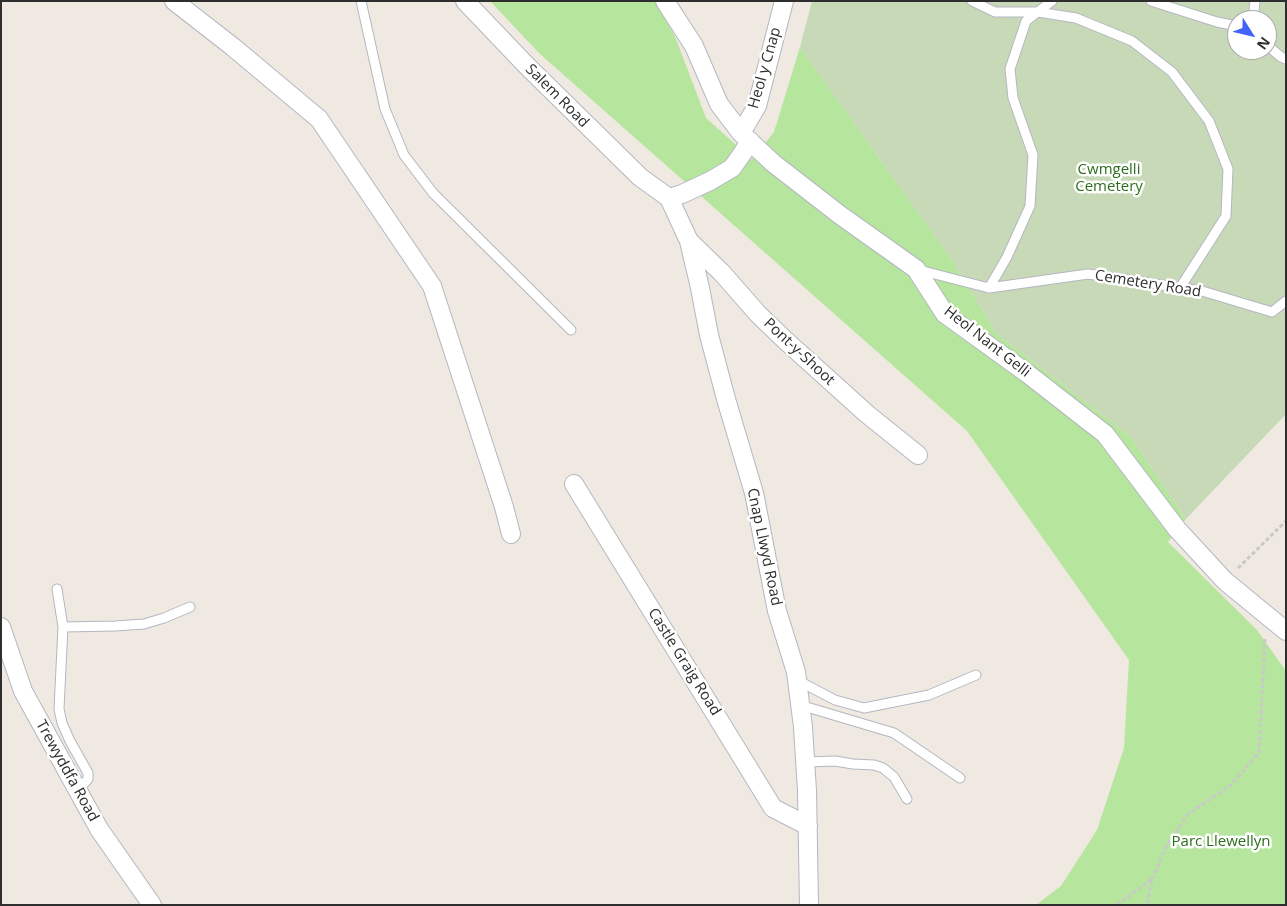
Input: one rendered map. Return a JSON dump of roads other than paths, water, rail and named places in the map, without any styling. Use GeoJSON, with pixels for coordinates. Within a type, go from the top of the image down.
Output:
{"type":"FeatureCollection","features":[{"type":"Feature","properties":{"kind":"street"},"geometry":{"type":"LineString","coordinates":[[174,1],[233,47],[319,119],[432,286],[512,534]]}},
{"type":"Feature","properties":{"kind":"street","name":"Salem Road"},"geometry":{"type":"LineString","coordinates":[[465,1],[526,65],[640,177],[653,187],[675,196]]}},
{"type":"Feature","properties":{"kind":"street","name":"Heol Nant Gelli"},"geometry":{"type":"LineString","coordinates":[[665,1],[694,46],[719,104],[745,137],[772,163],[840,215],[916,269],[945,314],[1028,374],[1105,434],[1178,529],[1226,581],[1286,631]]}},
{"type":"Feature","properties":{"kind":"street","name":"Heol y Cnap"},"geometry":{"type":"LineString","coordinates":[[675,196],[732,168],[742,154],[745,137],[757,106],[784,1]]}},
{"type":"Feature","properties":{"kind":"street","name":"Cnap Llwyd Road"},"geometry":{"type":"LineString","coordinates":[[675,196],[700,288],[709,335],[723,390],[754,494],[777,611],[796,672],[803,727],[807,791],[809,905]]}},
{"type":"Feature","properties":{"kind":"street","name":"Pont-y-Shoot"},"geometry":{"type":"LineString","coordinates":[[688,241],[722,273],[786,342],[867,414],[918,455]]}},
{"type":"Feature","properties":{"kind":"street","name":"Castle Graig Road"},"geometry":{"type":"LineString","coordinates":[[574,484],[773,808],[808,826]]}},
{"type":"Feature","properties":{"kind":"street","name":"Trewyddfa Road"},"geometry":{"type":"LineString","coordinates":[[1,627],[23,691],[99,829],[152,905]]}},
{"type":"Feature","properties":{"kind":"lane"},"geometry":{"type":"LineString","coordinates":[[361,1],[385,109],[404,155],[433,192],[571,330]]}},
{"type":"Feature","properties":{"kind":"lane"},"geometry":{"type":"LineString","coordinates":[[972,1],[995,12],[1038,12],[1076,18],[1132,41],[1172,72],[1209,121],[1228,169],[1226,216],[1180,288]]}},
{"type":"Feature","properties":{"kind":"lane"},"geometry":{"type":"LineString","coordinates":[[988,288],[1007,257],[1030,206],[1033,155],[1013,98],[1010,69],[1026,21],[1052,1]]}},
{"type":"Feature","properties":{"kind":"lane"},"geometry":{"type":"LineString","coordinates":[[1152,1],[1227,24]]}},
{"type":"Feature","properties":{"kind":"lane","name":"Cemetery Road"},"geometry":{"type":"LineString","coordinates":[[916,269],[988,288],[1088,274],[1202,291],[1272,312],[1286,301]]}},
{"type":"Feature","properties":{"kind":"lane"},"geometry":{"type":"LineString","coordinates":[[57,589],[63,627],[59,709],[62,723],[70,741],[88,773],[88,779],[78,790]]}},
{"type":"Feature","properties":{"kind":"lane"},"geometry":{"type":"LineString","coordinates":[[63,627],[144,624],[190,607]]}},
{"type":"Feature","properties":{"kind":"lane"},"geometry":{"type":"LineString","coordinates":[[797,680],[835,700],[864,708],[929,695],[976,675]]}},
{"type":"Feature","properties":{"kind":"lane"},"geometry":{"type":"LineString","coordinates":[[800,705],[894,733],[960,778]]}},
{"type":"Feature","properties":{"kind":"lane"},"geometry":{"type":"LineString","coordinates":[[805,762],[835,761],[874,765],[883,768],[894,777],[907,799]]}},
{"type":"Feature","properties":{"kind":"park label","name":"Cwmgelli Cemetery"},"geometry":{"type":"Point","coordinates":[1109,178]}},
{"type":"Feature","properties":{"kind":"park label","name":"Parc Llewellyn"},"geometry":{"type":"Point","coordinates":[1221,842]}}]}
